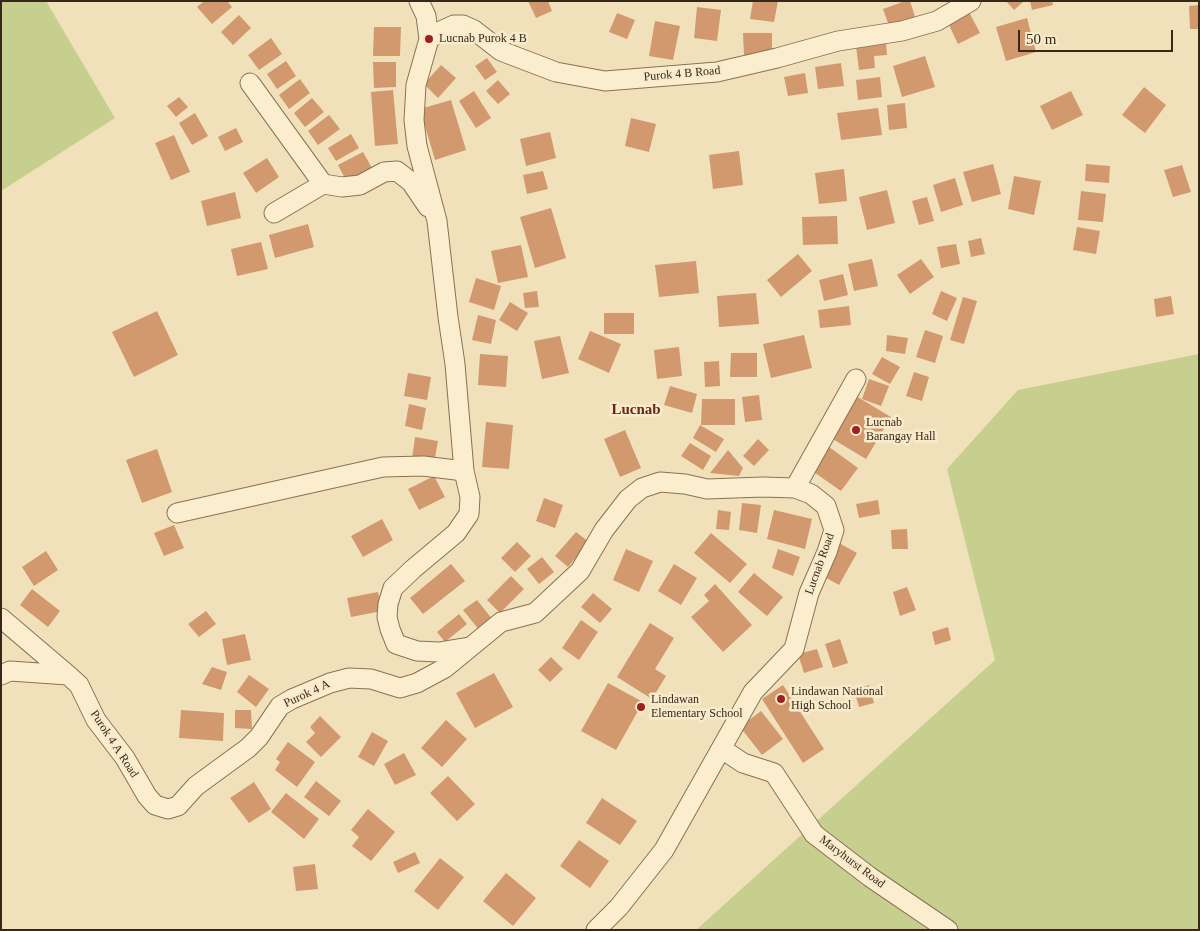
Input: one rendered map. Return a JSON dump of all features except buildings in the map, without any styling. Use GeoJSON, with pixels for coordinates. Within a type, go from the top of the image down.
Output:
{"type":"FeatureCollection","features":[{"type":"Feature","properties":{"kind":"street"},"geometry":{"type":"LineString","coordinates":[[419,1],[426,16],[429,39],[416,85],[414,120],[417,146],[437,221],[455,364],[464,471],[470,497],[469,514],[456,533],[393,588],[388,604],[387,617],[396,644],[417,651],[439,652],[470,647]]}},
{"type":"Feature","properties":{"kind":"street","name":"Purok 4 B Road"},"geometry":{"type":"LineString","coordinates":[[429,39],[440,31],[454,25],[463,25],[474,30],[501,51],[556,72],[605,81],[717,72],[838,41],[902,31],[938,21],[971,1]]}},
{"type":"Feature","properties":{"kind":"street"},"geometry":{"type":"LineString","coordinates":[[250,83],[323,184]]}},
{"type":"Feature","properties":{"kind":"street"},"geometry":{"type":"LineString","coordinates":[[274,213],[323,184],[342,187],[360,185],[384,172],[397,171],[411,182],[437,221]]}},
{"type":"Feature","properties":{"kind":"street"},"geometry":{"type":"LineString","coordinates":[[796,488],[856,379]]}},
{"type":"Feature","properties":{"kind":"street"},"geometry":{"type":"LineString","coordinates":[[177,512],[383,467],[423,466],[464,471]]}},
{"type":"Feature","properties":{"kind":"street","name":"Lucnab Road"},"geometry":{"type":"LineString","coordinates":[[470,647],[501,622],[535,613],[580,571],[604,530],[628,499],[642,488],[660,482],[685,484],[707,489],[763,486],[796,488],[811,494],[826,506],[834,530],[827,552],[809,593],[794,649],[753,692],[664,850],[619,907],[596,930]]}},
{"type":"Feature","properties":{"kind":"street","name":"Purok 4 A Road"},"geometry":{"type":"LineString","coordinates":[[1,618],[78,685],[96,720],[125,758],[147,796]]}},
{"type":"Feature","properties":{"kind":"street","name":"Purok 4 A"},"geometry":{"type":"LineString","coordinates":[[147,796],[155,805],[168,809],[178,806],[196,786],[259,738],[280,706],[292,698],[330,683],[349,678],[371,679],[400,688],[417,684],[445,668],[470,647]]}},
{"type":"Feature","properties":{"kind":"street"},"geometry":{"type":"LineString","coordinates":[[1,675],[10,671],[68,675]]}},
{"type":"Feature","properties":{"kind":"street","name":"Maryhurst Road"},"geometry":{"type":"LineString","coordinates":[[722,749],[743,764],[774,773],[814,834],[870,877],[948,930]]}},
{"type":"Feature","properties":{"kind":"green space"},"geometry":{"type":"Polygon","coordinates":[[[1,1],[46,1],[115,118],[1,191],[1,1]]]}},
{"type":"Feature","properties":{"kind":"green space"},"geometry":{"type":"Polygon","coordinates":[[[1199,354],[1199,930],[696,930],[995,660],[947,469],[1018,390],[1199,354]]]}},
{"type":"Feature","properties":{"kind":"place","name":"Lucnab Purok 4 B"},"geometry":{"type":"Point","coordinates":[429,39]}},
{"type":"Feature","properties":{"kind":"place","name":"Lucnab Barangay Hall"},"geometry":{"type":"Point","coordinates":[856,430]}},
{"type":"Feature","properties":{"kind":"place","name":"Lindawan National High School"},"geometry":{"type":"Point","coordinates":[781,699]}},
{"type":"Feature","properties":{"kind":"place","name":"Lindawan Elementary School"},"geometry":{"type":"Point","coordinates":[641,707]}},
{"type":"Feature","properties":{"kind":"district","name":"Lucnab"},"geometry":{"type":"Point","coordinates":[636,410]}}]}
